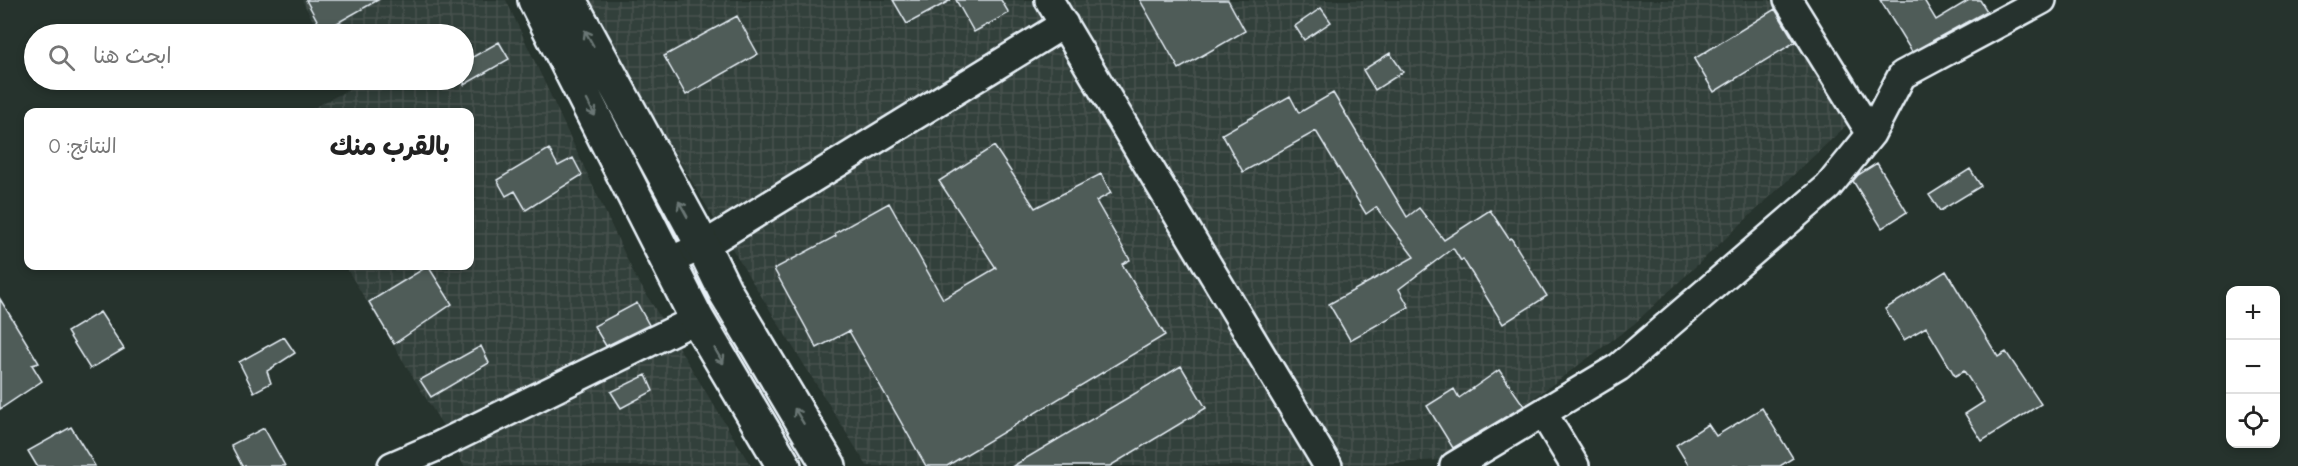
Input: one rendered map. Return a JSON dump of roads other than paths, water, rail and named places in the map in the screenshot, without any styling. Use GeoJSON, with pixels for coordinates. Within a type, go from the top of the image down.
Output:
{"type":"FeatureCollection","features":[{"type":"Feature","properties":{"kind":"main road"},"geometry":{"type":"LineString","coordinates":[[535,0],[697,319],[784,466]]}},
{"type":"Feature","properties":{"kind":"main road"},"geometry":{"type":"LineString","coordinates":[[568,0],[703,246],[726,293],[829,466]]}},
{"type":"Feature","properties":{"kind":"street"},"geometry":{"type":"LineString","coordinates":[[1049,0],[1328,466]]}},
{"type":"Feature","properties":{"kind":"street"},"geometry":{"type":"LineString","coordinates":[[1788,0],[1871,134]]}},
{"type":"Feature","properties":{"kind":"street"},"geometry":{"type":"LineString","coordinates":[[1454,466],[1619,367],[1828,187],[1871,134],[1902,75],[2042,0]]}},
{"type":"Feature","properties":{"kind":"street"},"geometry":{"type":"LineString","coordinates":[[669,261],[703,246],[1064,24]]}},
{"type":"Feature","properties":{"kind":"street"},"geometry":{"type":"LineString","coordinates":[[392,466],[436,447],[697,319]]}},
{"type":"Feature","properties":{"kind":"street"},"geometry":{"type":"LineString","coordinates":[[1543,413],[1575,466]]}}]}
